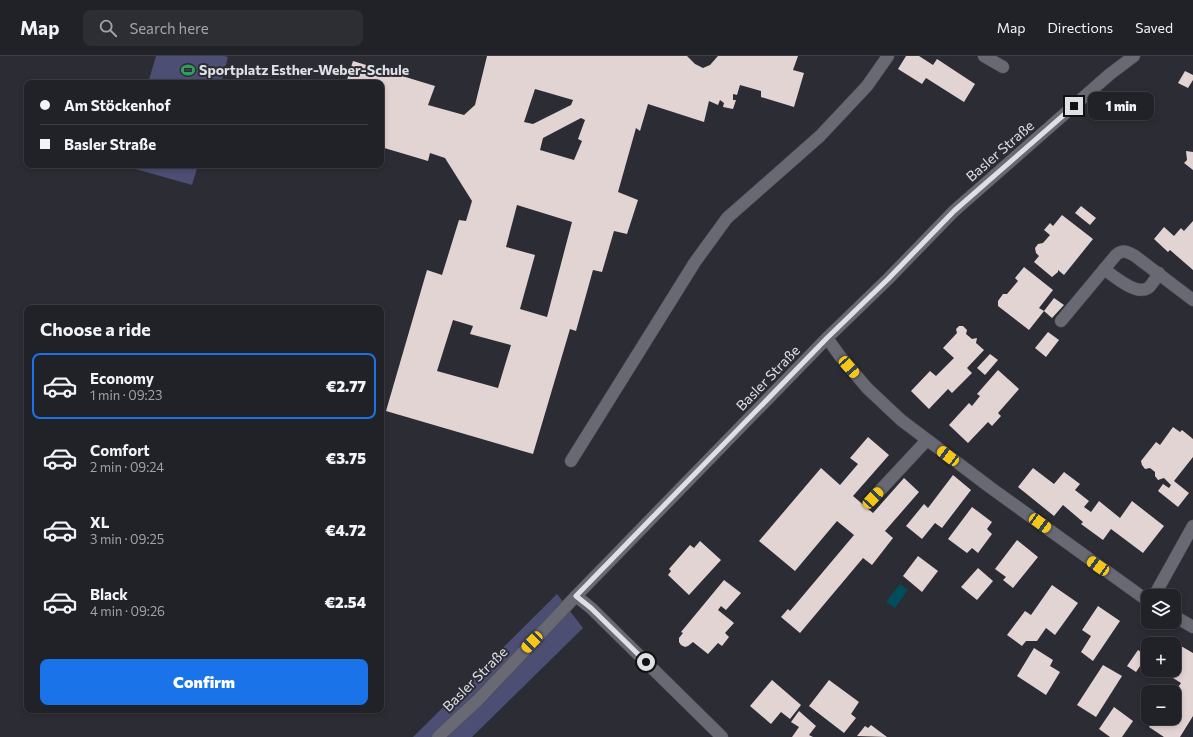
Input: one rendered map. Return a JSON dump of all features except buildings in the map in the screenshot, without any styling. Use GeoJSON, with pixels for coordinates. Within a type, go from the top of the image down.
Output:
{"type":"FeatureCollection","features":[{"type":"Feature","properties":{"kind":"street"},"geometry":{"type":"LineString","coordinates":[[571,461],[695,262],[727,218],[820,136],[867,86],[888,56]]}},
{"type":"Feature","properties":{"kind":"street"},"geometry":{"type":"LineString","coordinates":[[984,56],[1003,67]]}},
{"type":"Feature","properties":{"kind":"street","name":"Basler Straße"},"geometry":{"type":"LineString","coordinates":[[438,737],[478,700],[576,596],[827,338],[888,279],[954,211],[1110,74],[1134,56]]}},
{"type":"Feature","properties":{"kind":"street"},"geometry":{"type":"LineString","coordinates":[[1061,321],[1120,251],[1127,252],[1159,273],[1193,300]]}},
{"type":"Feature","properties":{"kind":"street"},"geometry":{"type":"LineString","coordinates":[[1104,269],[1132,288],[1138,290],[1148,288],[1159,273]]}},
{"type":"Feature","properties":{"kind":"street"},"geometry":{"type":"LineString","coordinates":[[827,338],[867,388],[900,420],[1141,596]]}},
{"type":"Feature","properties":{"kind":"street"},"geometry":{"type":"LineString","coordinates":[[873,498],[927,440]]}},
{"type":"Feature","properties":{"kind":"street"},"geometry":{"type":"LineString","coordinates":[[1158,589],[1193,526]]}},
{"type":"Feature","properties":{"kind":"street"},"geometry":{"type":"LineString","coordinates":[[576,596],[591,608],[722,737]]}},
{"type":"Feature","properties":{"kind":"street"},"geometry":{"type":"LineString","coordinates":[[1181,620],[1193,627]]}},
{"type":"Feature","properties":{"kind":"shaded area","name":"Sportplatz Esther-Weber-Schule"},"geometry":{"type":"Polygon","coordinates":[[[156,56],[228,57],[222,80],[149,80],[156,56]]]}},
{"type":"Feature","properties":{"kind":"shaded area"},"geometry":{"type":"Polygon","coordinates":[[[132,168],[197,168],[192,185],[132,168]]]}},
{"type":"Feature","properties":{"kind":"shaded area"},"geometry":{"type":"Polygon","coordinates":[[[900,584],[908,590],[895,608],[886,602],[900,584]]]}},
{"type":"Feature","properties":{"kind":"shaded area"},"geometry":{"type":"Polygon","coordinates":[[[557,594],[583,628],[472,737],[413,737],[557,594]]]}},
{"type":"Feature","properties":{"kind":"place","name":"Sportplatz Esther-Weber-Schule"},"geometry":{"type":"Point","coordinates":[188,70]}},
{"type":"Feature","properties":{"kind":"route"},"geometry":{"type":"LineString","coordinates":[[646,662],[591,608],[576,596],[827,338],[888,279],[954,211],[1074,106]]}}]}
